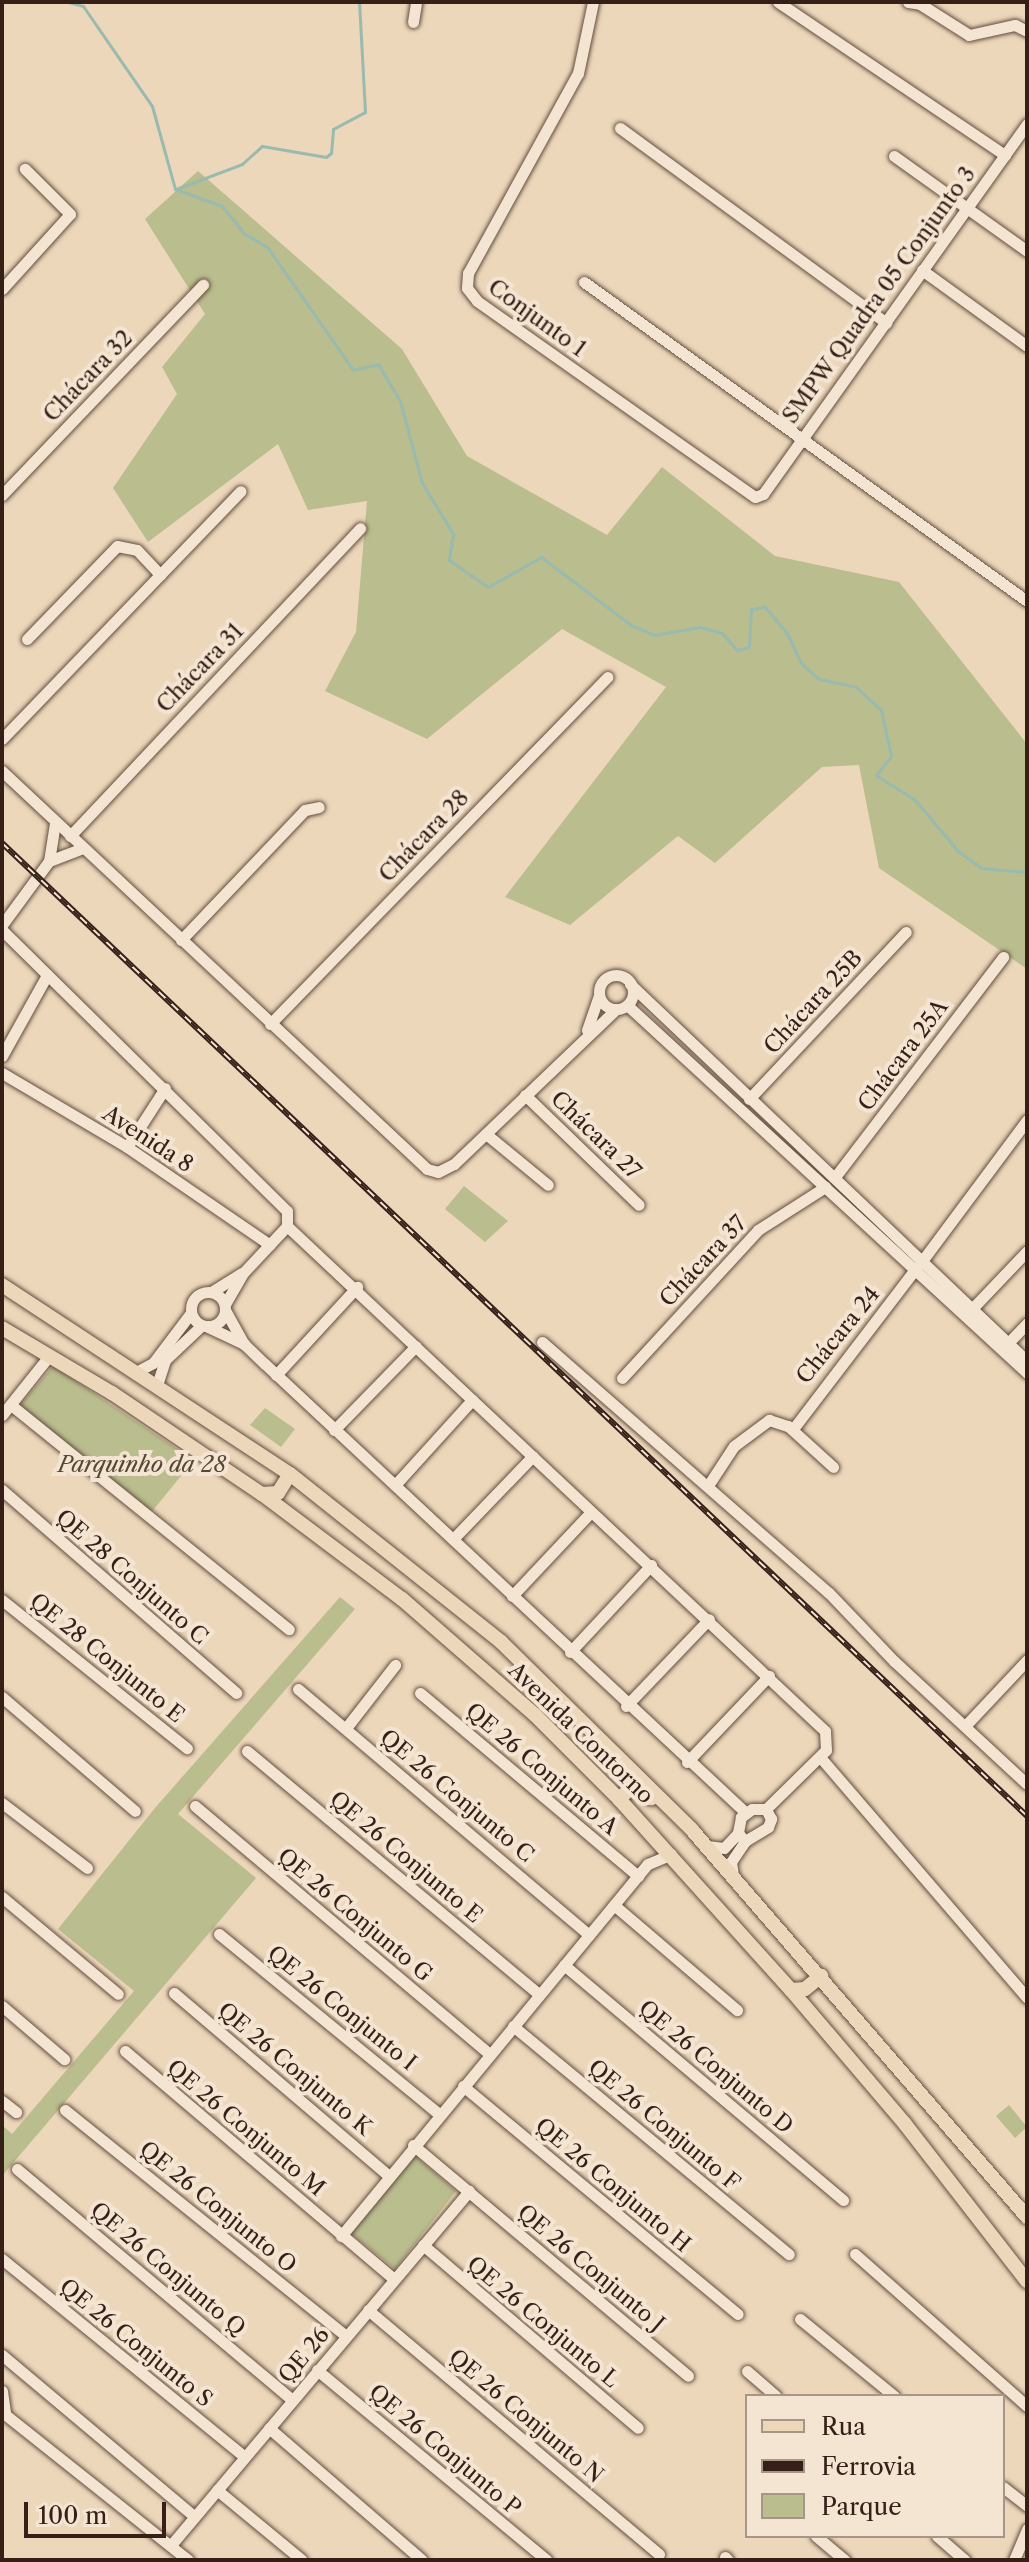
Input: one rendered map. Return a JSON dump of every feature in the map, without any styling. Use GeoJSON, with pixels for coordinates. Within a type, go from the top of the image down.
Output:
{"type":"FeatureCollection","features":[{"type":"Feature","properties":{"kind":"main road","name":"Avenida Contorno"},"geometry":{"type":"LineString","coordinates":[[6,1291],[157,1385],[290,1474],[501,1642],[706,1846],[1027,2217]]}},
{"type":"Feature","properties":{"kind":"main road","name":"Avenida Contorno"},"geometry":{"type":"LineString","coordinates":[[2,1328],[262,1494],[402,1599],[535,1715],[671,1854],[791,1990],[905,2124],[1027,2281]]}},
{"type":"Feature","properties":{"kind":"main road"},"geometry":{"type":"LineString","coordinates":[[262,1494],[278,1493],[290,1474]]}},
{"type":"Feature","properties":{"kind":"main road"},"geometry":{"type":"LineString","coordinates":[[619,1799],[633,1786],[666,1803]]}},
{"type":"Feature","properties":{"kind":"main road"},"geometry":{"type":"LineString","coordinates":[[791,1990],[805,1989],[821,1976]]}},
{"type":"Feature","properties":{"kind":"street"},"geometry":{"type":"LineString","coordinates":[[413,22],[416,2]]}},
{"type":"Feature","properties":{"kind":"street","name":"Conjunto 1"},"geometry":{"type":"LineString","coordinates":[[593,2],[578,73],[468,273],[467,288],[477,301],[749,494],[758,497],[765,491]]}},
{"type":"Feature","properties":{"kind":"street"},"geometry":{"type":"LineString","coordinates":[[778,2],[1005,155]]}},
{"type":"Feature","properties":{"kind":"street"},"geometry":{"type":"LineString","coordinates":[[908,2],[920,4],[969,35],[1015,25],[1027,31]]}},
{"type":"Feature","properties":{"kind":"street","name":"SMPW Quadra 05 Conjunto 3"},"geometry":{"type":"LineString","coordinates":[[765,491],[1027,124]]}},
{"type":"Feature","properties":{"kind":"street"},"geometry":{"type":"LineString","coordinates":[[620,128],[886,323]]}},
{"type":"Feature","properties":{"kind":"street"},"geometry":{"type":"LineString","coordinates":[[894,156],[1027,251]]}},
{"type":"Feature","properties":{"kind":"street"},"geometry":{"type":"LineString","coordinates":[[2,289],[70,214],[25,169]]}},
{"type":"Feature","properties":{"kind":"street"},"geometry":{"type":"LineString","coordinates":[[922,270],[1027,346]]}},
{"type":"Feature","properties":{"kind":"street"},"geometry":{"type":"LineString","coordinates":[[584,282],[1027,601]]}},
{"type":"Feature","properties":{"kind":"street","name":"Chácara 32"},"geometry":{"type":"LineString","coordinates":[[2,495],[203,285]]}},
{"type":"Feature","properties":{"kind":"street"},"geometry":{"type":"LineString","coordinates":[[2,739],[241,491]]}},
{"type":"Feature","properties":{"kind":"street","name":"Chácara 31"},"geometry":{"type":"LineString","coordinates":[[70,836],[360,528]]}},
{"type":"Feature","properties":{"kind":"street"},"geometry":{"type":"LineString","coordinates":[[27,639],[117,546],[137,550],[160,575]]}},
{"type":"Feature","properties":{"kind":"street","name":"Chácara 28"},"geometry":{"type":"LineString","coordinates":[[270,1024],[607,677]]}},
{"type":"Feature","properties":{"kind":"street"},"geometry":{"type":"LineString","coordinates":[[2,771],[427,1169],[447,1170],[581,1041],[622,1007],[630,984]]}},
{"type":"Feature","properties":{"kind":"street"},"geometry":{"type":"LineString","coordinates":[[181,940],[305,810],[319,807]]}},
{"type":"Feature","properties":{"kind":"street"},"geometry":{"type":"LineString","coordinates":[[55,822],[49,861],[2,927],[287,1211],[287,1226],[270,1245],[243,1273],[213,1291],[190,1314],[153,1363],[136,1372]]}},
{"type":"Feature","properties":{"kind":"street"},"geometry":{"type":"LineString","coordinates":[[49,861],[83,848]]}},
{"type":"Feature","properties":{"kind":"street","name":"Chácara 25B"},"geometry":{"type":"LineString","coordinates":[[749,1099],[906,932]]}},
{"type":"Feature","properties":{"kind":"street","name":"Chácara 25A"},"geometry":{"type":"LineString","coordinates":[[835,1177],[1003,957]]}},
{"type":"Feature","properties":{"kind":"street"},"geometry":{"type":"LineString","coordinates":[[2,1056],[47,975]]}},
{"type":"Feature","properties":{"kind":"street"},"geometry":{"type":"LineString","coordinates":[[581,1041],[600,986],[614,975],[630,984],[835,1177],[1027,1373]]}},
{"type":"Feature","properties":{"kind":"street"},"geometry":{"type":"LineString","coordinates":[[599,996],[622,1007],[825,1187],[919,1264]]}},
{"type":"Feature","properties":{"kind":"street","name":"Avenida 8"},"geometry":{"type":"LineString","coordinates":[[2,1073],[127,1147],[270,1245]]}},
{"type":"Feature","properties":{"kind":"street"},"geometry":{"type":"LineString","coordinates":[[127,1147],[165,1088]]}},
{"type":"Feature","properties":{"kind":"street","name":"Chácara 27"},"geometry":{"type":"LineString","coordinates":[[525,1095],[639,1205]]}},
{"type":"Feature","properties":{"kind":"street","name":"Chácara 24"},"geometry":{"type":"LineString","coordinates":[[793,1429],[1027,1120]]}},
{"type":"Feature","properties":{"kind":"street"},"geometry":{"type":"LineString","coordinates":[[486,1134],[548,1185]]}},
{"type":"Feature","properties":{"kind":"street","name":"Chácara 37"},"geometry":{"type":"LineString","coordinates":[[622,1378],[758,1230],[825,1187]]}},
{"type":"Feature","properties":{"kind":"street"},"geometry":{"type":"LineString","coordinates":[[213,1291],[226,1306],[244,1344],[626,1706],[745,1812],[766,1809],[820,1757],[828,1740],[769,1676],[472,1400],[357,1287],[287,1226]]}},
{"type":"Feature","properties":{"kind":"street"},"geometry":{"type":"LineString","coordinates":[[969,1312],[1027,1251]]}},
{"type":"Feature","properties":{"kind":"street"},"geometry":{"type":"LineString","coordinates":[[157,1385],[165,1360],[226,1306],[243,1273]]}},
{"type":"Feature","properties":{"kind":"street"},"geometry":{"type":"LineString","coordinates":[[276,1375],[357,1287]]}},
{"type":"Feature","properties":{"kind":"street"},"geometry":{"type":"LineString","coordinates":[[969,1312],[1027,1361]]}},
{"type":"Feature","properties":{"kind":"street"},"geometry":{"type":"LineString","coordinates":[[190,1314],[204,1327],[244,1344]]}},
{"type":"Feature","properties":{"kind":"street"},"geometry":{"type":"LineString","coordinates":[[1008,1343],[1027,1323]]}},
{"type":"Feature","properties":{"kind":"street"},"geometry":{"type":"LineString","coordinates":[[542,1342],[709,1484],[1027,1784]]}},
{"type":"Feature","properties":{"kind":"street"},"geometry":{"type":"LineString","coordinates":[[334,1430],[416,1346]]}},
{"type":"Feature","properties":{"kind":"street"},"geometry":{"type":"LineString","coordinates":[[2,1415],[49,1356]]}},
{"type":"Feature","properties":{"kind":"street"},"geometry":{"type":"LineString","coordinates":[[395,1485],[472,1400]]}},
{"type":"Feature","properties":{"kind":"street"},"geometry":{"type":"LineString","coordinates":[[11,1405],[289,1629]]}},
{"type":"Feature","properties":{"kind":"street"},"geometry":{"type":"LineString","coordinates":[[709,1484],[720,1462],[756,1427],[774,1420],[793,1429],[833,1467]]}},
{"type":"Feature","properties":{"kind":"street"},"geometry":{"type":"LineString","coordinates":[[453,1539],[533,1456]]}},
{"type":"Feature","properties":{"kind":"street","name":"QE 28 Conjunto C"},"geometry":{"type":"LineString","coordinates":[[2,1490],[236,1693]]}},
{"type":"Feature","properties":{"kind":"street"},"geometry":{"type":"LineString","coordinates":[[512,1596],[591,1512]]}},
{"type":"Feature","properties":{"kind":"street"},"geometry":{"type":"LineString","coordinates":[[570,1652],[651,1565]]}},
{"type":"Feature","properties":{"kind":"street","name":"QE 28 Conjunto E"},"geometry":{"type":"LineString","coordinates":[[2,1600],[187,1748]]}},
{"type":"Feature","properties":{"kind":"street"},"geometry":{"type":"LineString","coordinates":[[626,1706],[709,1619]]}},
{"type":"Feature","properties":{"kind":"street"},"geometry":{"type":"LineString","coordinates":[[965,1726],[1027,1660]]}},
{"type":"Feature","properties":{"kind":"street"},"geometry":{"type":"LineString","coordinates":[[346,1728],[395,1665]]}},
{"type":"Feature","properties":{"kind":"street"},"geometry":{"type":"LineString","coordinates":[[687,1762],[769,1676]]}},
{"type":"Feature","properties":{"kind":"street","name":"QE 26 Conjunto C"},"geometry":{"type":"LineString","coordinates":[[298,1689],[589,1935]]}},
{"type":"Feature","properties":{"kind":"street","name":"QE 26 Conjunto A"},"geometry":{"type":"LineString","coordinates":[[420,1693],[638,1876]]}},
{"type":"Feature","properties":{"kind":"street"},"geometry":{"type":"LineString","coordinates":[[2,1697],[135,1811]]}},
{"type":"Feature","properties":{"kind":"street","name":"QE 26 Conjunto E"},"geometry":{"type":"LineString","coordinates":[[247,1751],[539,1994]]}},
{"type":"Feature","properties":{"kind":"street"},"geometry":{"type":"LineString","coordinates":[[820,1757],[1027,1998]]}},
{"type":"Feature","properties":{"kind":"street"},"geometry":{"type":"LineString","coordinates":[[2,1803],[87,1868]]}},
{"type":"Feature","properties":{"kind":"street","name":"QE 26 Conjunto G"},"geometry":{"type":"LineString","coordinates":[[195,1806],[489,2054]]}},
{"type":"Feature","properties":{"kind":"street"},"geometry":{"type":"LineString","coordinates":[[706,1846],[724,1848],[768,1827],[771,1819],[766,1809]]}},
{"type":"Feature","properties":{"kind":"street"},"geometry":{"type":"LineString","coordinates":[[733,1876],[731,1862],[742,1837],[745,1812]]}},
{"type":"Feature","properties":{"kind":"street"},"geometry":{"type":"LineString","coordinates":[[648,1864],[650,1833]]}},
{"type":"Feature","properties":{"kind":"street"},"geometry":{"type":"LineString","coordinates":[[341,2236],[648,1864],[671,1854]]}},
{"type":"Feature","properties":{"kind":"street"},"geometry":{"type":"LineString","coordinates":[[2,1897],[118,1994]]}},
{"type":"Feature","properties":{"kind":"street"},"geometry":{"type":"LineString","coordinates":[[614,1905],[737,2010]]}},
{"type":"Feature","properties":{"kind":"street","name":"QE 26 Conjunto I"},"geometry":{"type":"LineString","coordinates":[[219,1934],[439,2114]]}},
{"type":"Feature","properties":{"kind":"street","name":"QE 26 Conjunto D"},"geometry":{"type":"LineString","coordinates":[[564,1965],[843,2200]]}},
{"type":"Feature","properties":{"kind":"street","name":"QE 26 Conjunto K"},"geometry":{"type":"LineString","coordinates":[[174,1993],[389,2176]]}},
{"type":"Feature","properties":{"kind":"street"},"geometry":{"type":"LineString","coordinates":[[2,2006],[64,2059]]}},
{"type":"Feature","properties":{"kind":"street","name":"QE 26 Conjunto F"},"geometry":{"type":"LineString","coordinates":[[513,2026],[789,2254]]}},
{"type":"Feature","properties":{"kind":"street","name":"QE 26 Conjunto M"},"geometry":{"type":"LineString","coordinates":[[125,2051],[394,2279]]}},
{"type":"Feature","properties":{"kind":"street","name":"QE 26 Conjunto H"},"geometry":{"type":"LineString","coordinates":[[463,2086],[738,2314]]}},
{"type":"Feature","properties":{"kind":"street"},"geometry":{"type":"LineString","coordinates":[[2,2101],[16,2112]]}},
{"type":"Feature","properties":{"kind":"street","name":"QE 26 Conjunto O"},"geometry":{"type":"LineString","coordinates":[[65,2110],[346,2336]]}},
{"type":"Feature","properties":{"kind":"street","name":"QE 26 Conjunto J"},"geometry":{"type":"LineString","coordinates":[[413,2145],[688,2376]]}},
{"type":"Feature","properties":{"kind":"street","name":"QE 26 Conjunto Q"},"geometry":{"type":"LineString","coordinates":[[17,2169],[292,2400]]}},
{"type":"Feature","properties":{"kind":"street","name":"QE 26"},"geometry":{"type":"LineString","coordinates":[[171,2545],[469,2191]]}},
{"type":"Feature","properties":{"kind":"street","name":"QE 26 Conjunto L"},"geometry":{"type":"LineString","coordinates":[[423,2245],[638,2428]]}},
{"type":"Feature","properties":{"kind":"street"},"geometry":{"type":"LineString","coordinates":[[855,2254],[1027,2406]]}},
{"type":"Feature","properties":{"kind":"street","name":"QE 26 Conjunto S"},"geometry":{"type":"LineString","coordinates":[[2,2259],[245,2457]]}},
{"type":"Feature","properties":{"kind":"street","name":"QE 26 Conjunto N"},"geometry":{"type":"LineString","coordinates":[[368,2310],[659,2554]]}},
{"type":"Feature","properties":{"kind":"street"},"geometry":{"type":"LineString","coordinates":[[800,2319],[892,2394]]}},
{"type":"Feature","properties":{"kind":"street"},"geometry":{"type":"LineString","coordinates":[[2,2355],[194,2516]]}},
{"type":"Feature","properties":{"kind":"street","name":"QE 26 Conjunto P"},"geometry":{"type":"LineString","coordinates":[[317,2370],[547,2560]]}},
{"type":"Feature","properties":{"kind":"street"},"geometry":{"type":"LineString","coordinates":[[747,2371],[774,2394]]}},
{"type":"Feature","properties":{"kind":"street"},"geometry":{"type":"LineString","coordinates":[[2,2391],[4,2413],[188,2560]]}},
{"type":"Feature","properties":{"kind":"street"},"geometry":{"type":"LineString","coordinates":[[269,2428],[422,2560]]}},
{"type":"Feature","properties":{"kind":"street"},"geometry":{"type":"LineString","coordinates":[[1005,2489],[1027,2506]]}},
{"type":"Feature","properties":{"kind":"street"},"geometry":{"type":"LineString","coordinates":[[217,2490],[302,2560]]}},
{"type":"Feature","properties":{"kind":"street"},"geometry":{"type":"LineString","coordinates":[[1014,2560],[1027,2529]]}},
{"type":"Feature","properties":{"kind":"street"},"geometry":{"type":"LineString","coordinates":[[818,2538],[845,2560]]}},
{"type":"Feature","properties":{"kind":"street"},"geometry":{"type":"LineString","coordinates":[[939,2538],[965,2560]]}},
{"type":"Feature","properties":{"kind":"green space"},"geometry":{"type":"Polygon","coordinates":[[[198,171],[402,349],[467,456],[607,535],[662,467],[775,556],[899,582],[1027,744],[1027,969],[879,868],[859,765],[822,767],[715,863],[678,836],[570,925],[505,897],[666,687],[562,629],[427,739],[325,691],[356,632],[367,501],[308,510],[278,444],[148,542],[113,488],[177,394],[162,367],[205,314],[145,219],[198,171]]]}},
{"type":"Feature","properties":{"kind":"green space"},"geometry":{"type":"Polygon","coordinates":[[[464,1186],[508,1221],[485,1242],[445,1209],[464,1186]]]}},
{"type":"Feature","properties":{"kind":"green space","name":"Parquinho da 28"},"geometry":{"type":"Polygon","coordinates":[[[53,1366],[194,1460],[150,1514],[19,1406],[53,1366]]]}},
{"type":"Feature","properties":{"kind":"green space"},"geometry":{"type":"Polygon","coordinates":[[[265,1408],[295,1429],[281,1447],[250,1425],[265,1408]]]}},
{"type":"Feature","properties":{"kind":"green space"},"geometry":{"type":"Polygon","coordinates":[[[340,1597],[355,1609],[178,1814],[256,1878],[2,2176],[2,2125],[12,2134],[134,1991],[58,1929],[155,1808],[340,1597]]]}},
{"type":"Feature","properties":{"kind":"green space"},"geometry":{"type":"Polygon","coordinates":[[[1009,2105],[1027,2127],[1015,2138],[996,2116],[1009,2105]]]}},
{"type":"Feature","properties":{"kind":"green space"},"geometry":{"type":"Polygon","coordinates":[[[415,2156],[456,2191],[395,2269],[351,2233],[415,2156]]]}},
{"type":"Feature","properties":{"kind":"waterway"},"geometry":{"type":"LineString","coordinates":[[5,2],[14,2]]}},
{"type":"Feature","properties":{"kind":"waterway"},"geometry":{"type":"LineString","coordinates":[[68,2],[83,6],[152,106],[175,189],[222,206],[245,234],[268,248],[353,370],[378,364],[400,401],[422,483],[453,534],[449,560],[488,587],[541,557],[631,625],[654,635],[700,627],[722,633],[737,650],[749,647],[751,609],[765,607],[787,633],[801,663],[819,679],[856,687],[881,710],[891,756],[876,775],[915,800],[958,851],[981,868],[1027,872]]}},
{"type":"Feature","properties":{"kind":"waterway"},"geometry":{"type":"LineString","coordinates":[[176,189],[242,164],[262,146],[326,157],[331,153],[333,129],[365,112],[359,2]]}},
{"type":"Feature","properties":{"kind":"railway"},"geometry":{"type":"LineString","coordinates":[[2,843],[1027,1816]]}}]}
